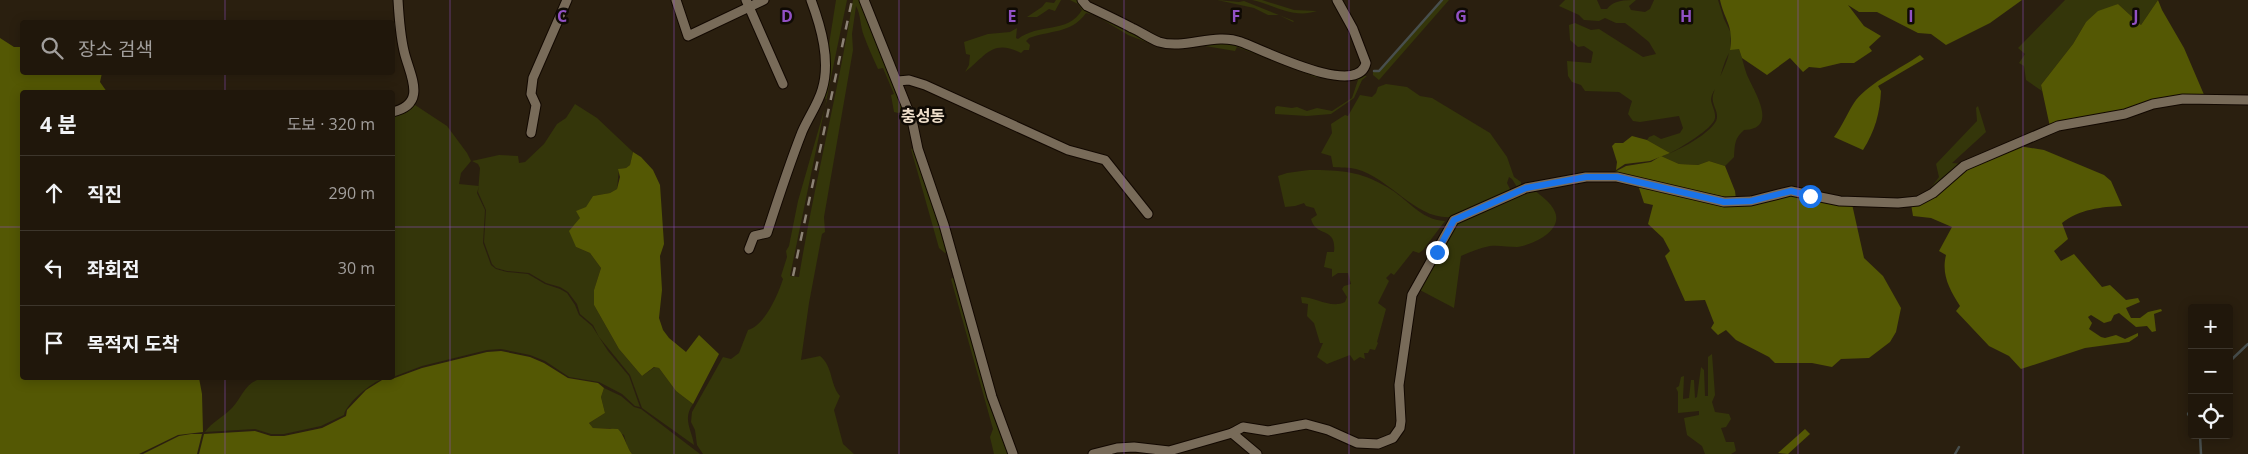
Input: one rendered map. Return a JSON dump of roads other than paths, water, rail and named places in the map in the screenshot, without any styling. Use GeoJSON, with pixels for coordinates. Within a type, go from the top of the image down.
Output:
{"type":"FeatureCollection","features":[{"type":"Feature","properties":{"kind":"street"},"geometry":{"type":"LineString","coordinates":[[395,111],[401,110],[410,103],[414,91],[413,80],[404,52],[398,0]]}},
{"type":"Feature","properties":{"kind":"street"},"geometry":{"type":"LineString","coordinates":[[531,133],[536,105],[531,94],[533,78],[567,0]]}},
{"type":"Feature","properties":{"kind":"street"},"geometry":{"type":"LineString","coordinates":[[676,0],[688,36],[748,3],[764,0]]}},
{"type":"Feature","properties":{"kind":"street"},"geometry":{"type":"LineString","coordinates":[[749,249],[754,236],[767,233],[787,168],[809,115],[822,90],[825,54],[820,28],[811,0]]}},
{"type":"Feature","properties":{"kind":"street"},"geometry":{"type":"LineString","coordinates":[[864,0],[912,120],[918,149],[944,225],[990,389],[1013,454]]}},
{"type":"Feature","properties":{"kind":"street"},"geometry":{"type":"LineString","coordinates":[[1082,0],[1087,6],[1161,43],[1197,42],[1228,38],[1306,69],[1341,76],[1360,74],[1366,64],[1353,29],[1337,0]]}},
{"type":"Feature","properties":{"kind":"street"},"geometry":{"type":"LineString","coordinates":[[748,3],[783,84]]}},
{"type":"Feature","properties":{"kind":"street"},"geometry":{"type":"LineString","coordinates":[[898,81],[909,80],[924,85],[1068,150],[1105,160],[1148,214]]}},
{"type":"Feature","properties":{"kind":"street"},"geometry":{"type":"LineString","coordinates":[[1093,454],[1117,448],[1134,447],[1169,451],[1222,434],[1232,433],[1243,427],[1268,431],[1306,424],[1328,430],[1357,443],[1378,444],[1393,438],[1400,428],[1401,421],[1399,385],[1412,296],[1454,220],[1526,188],[1586,177],[1617,177],[1724,202],[1751,201],[1791,191],[1829,200],[1898,203],[1918,201],[1933,193],[1964,166],[2058,126],[2112,117],[2153,104],[2183,99],[2248,100]]}},
{"type":"Feature","properties":{"kind":"street"},"geometry":{"type":"LineString","coordinates":[[1232,433],[1257,454]]}},
{"type":"Feature","properties":{"kind":"waterway"},"geometry":{"type":"LineString","coordinates":[[1374,71],[1379,71],[1442,0]]}},
{"type":"Feature","properties":{"kind":"waterway"},"geometry":{"type":"LineString","coordinates":[[2233,358],[2248,344]]}},
{"type":"Feature","properties":{"kind":"waterway"},"geometry":{"type":"LineString","coordinates":[[2200,439],[2201,454]]}},
{"type":"Feature","properties":{"kind":"waterway"},"geometry":{"type":"LineString","coordinates":[[1955,454],[1959,447]]}},
{"type":"Feature","properties":{"kind":"railway"},"geometry":{"type":"LineString","coordinates":[[793,276],[852,0]]}},
{"type":"Feature","properties":{"kind":"district","name":"충성동"},"geometry":{"type":"Point","coordinates":[923,116]}}]}
